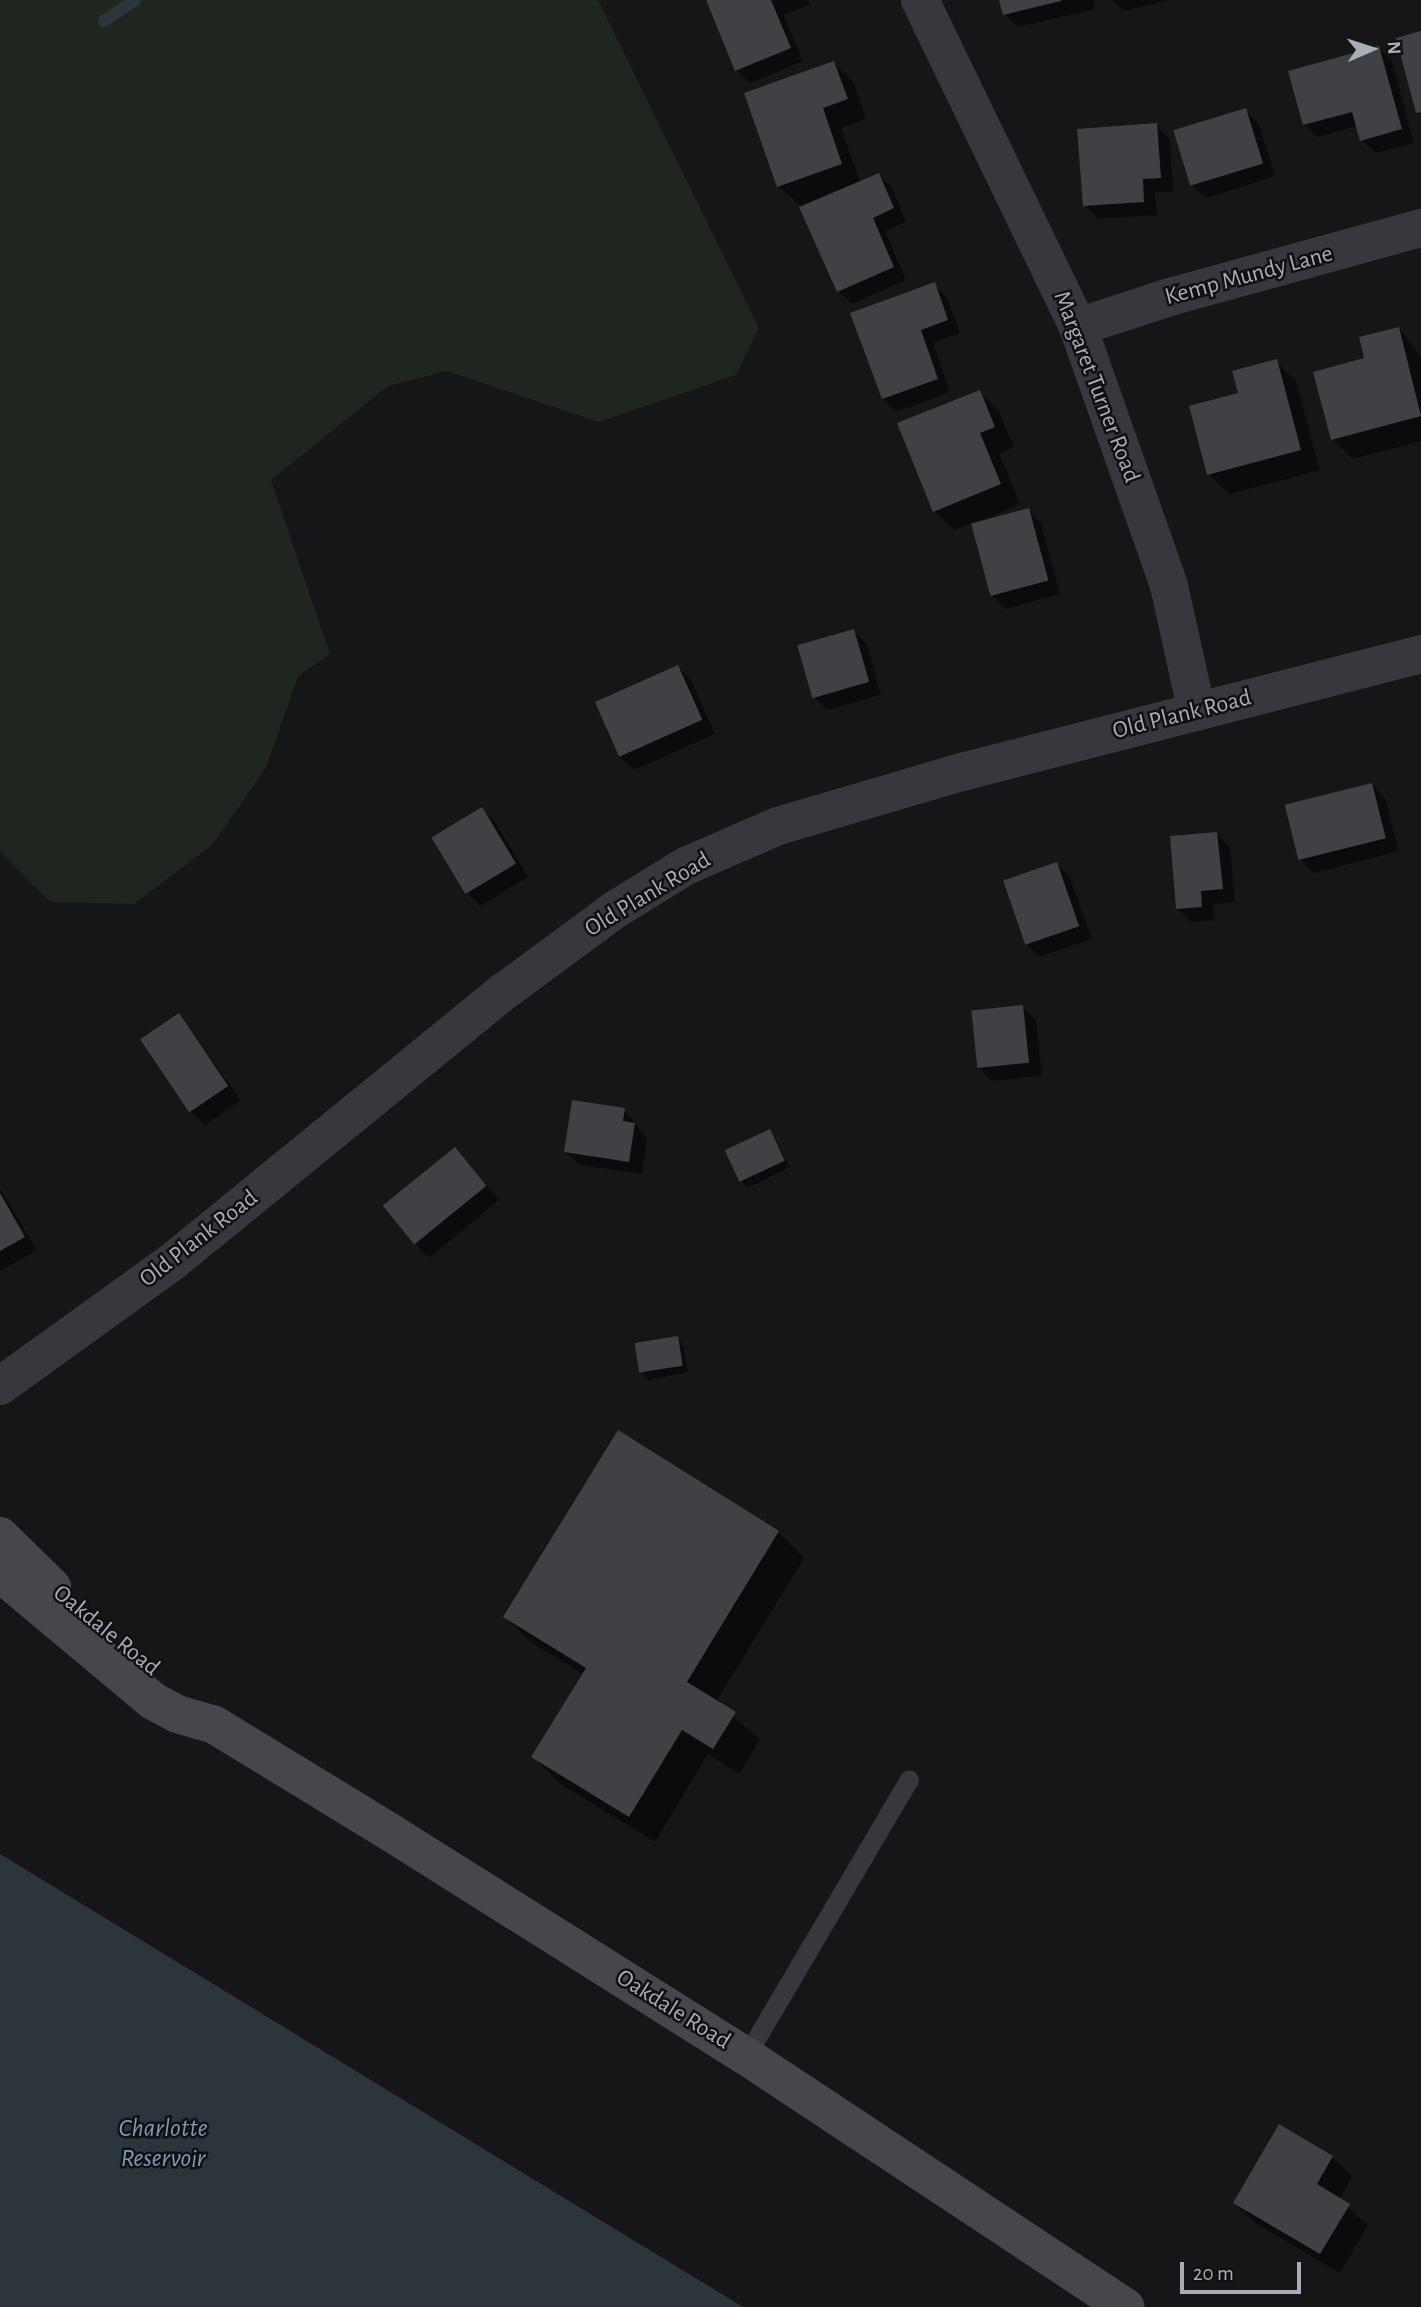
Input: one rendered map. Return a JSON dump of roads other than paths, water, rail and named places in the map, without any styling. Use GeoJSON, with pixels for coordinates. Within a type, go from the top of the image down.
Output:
{"type":"FeatureCollection","features":[{"type":"Feature","properties":{"kind":"main road","name":"Oakdale Road"},"geometry":{"type":"LineString","coordinates":[[0,1536],[116,1643],[188,1695],[213,1724]]}},
{"type":"Feature","properties":{"kind":"main road","name":"Oakdale Road"},"geometry":{"type":"LineString","coordinates":[[0,1573],[153,1701],[177,1714],[213,1724],[746,2056],[1125,2307]]}},
{"type":"Feature","properties":{"kind":"street","name":"Margaret Turner Road"},"geometry":{"type":"LineString","coordinates":[[920,0],[1078,327],[1169,586],[1197,712]]}},
{"type":"Feature","properties":{"kind":"street","name":"Kemp Mundy Lane"},"geometry":{"type":"LineString","coordinates":[[1078,327],[1170,297],[1421,228]]}},
{"type":"Feature","properties":{"kind":"street","name":"Old Plank Road"},"geometry":{"type":"LineString","coordinates":[[0,1386],[172,1262],[506,990],[615,909],[686,866],[791,822],[962,772],[1421,653]]}},
{"type":"Feature","properties":{"kind":"lane"},"geometry":{"type":"LineString","coordinates":[[746,2056],[909,1779]]}},
{"type":"Feature","properties":{"kind":"water","name":"Charlotte Reservoir"},"geometry":{"type":"Polygon","coordinates":[[[0,1854],[743,2307],[0,2307],[0,1854]]]}},
{"type":"Feature","properties":{"kind":"waterway"},"geometry":{"type":"LineString","coordinates":[[104,21],[135,0]]}}]}
